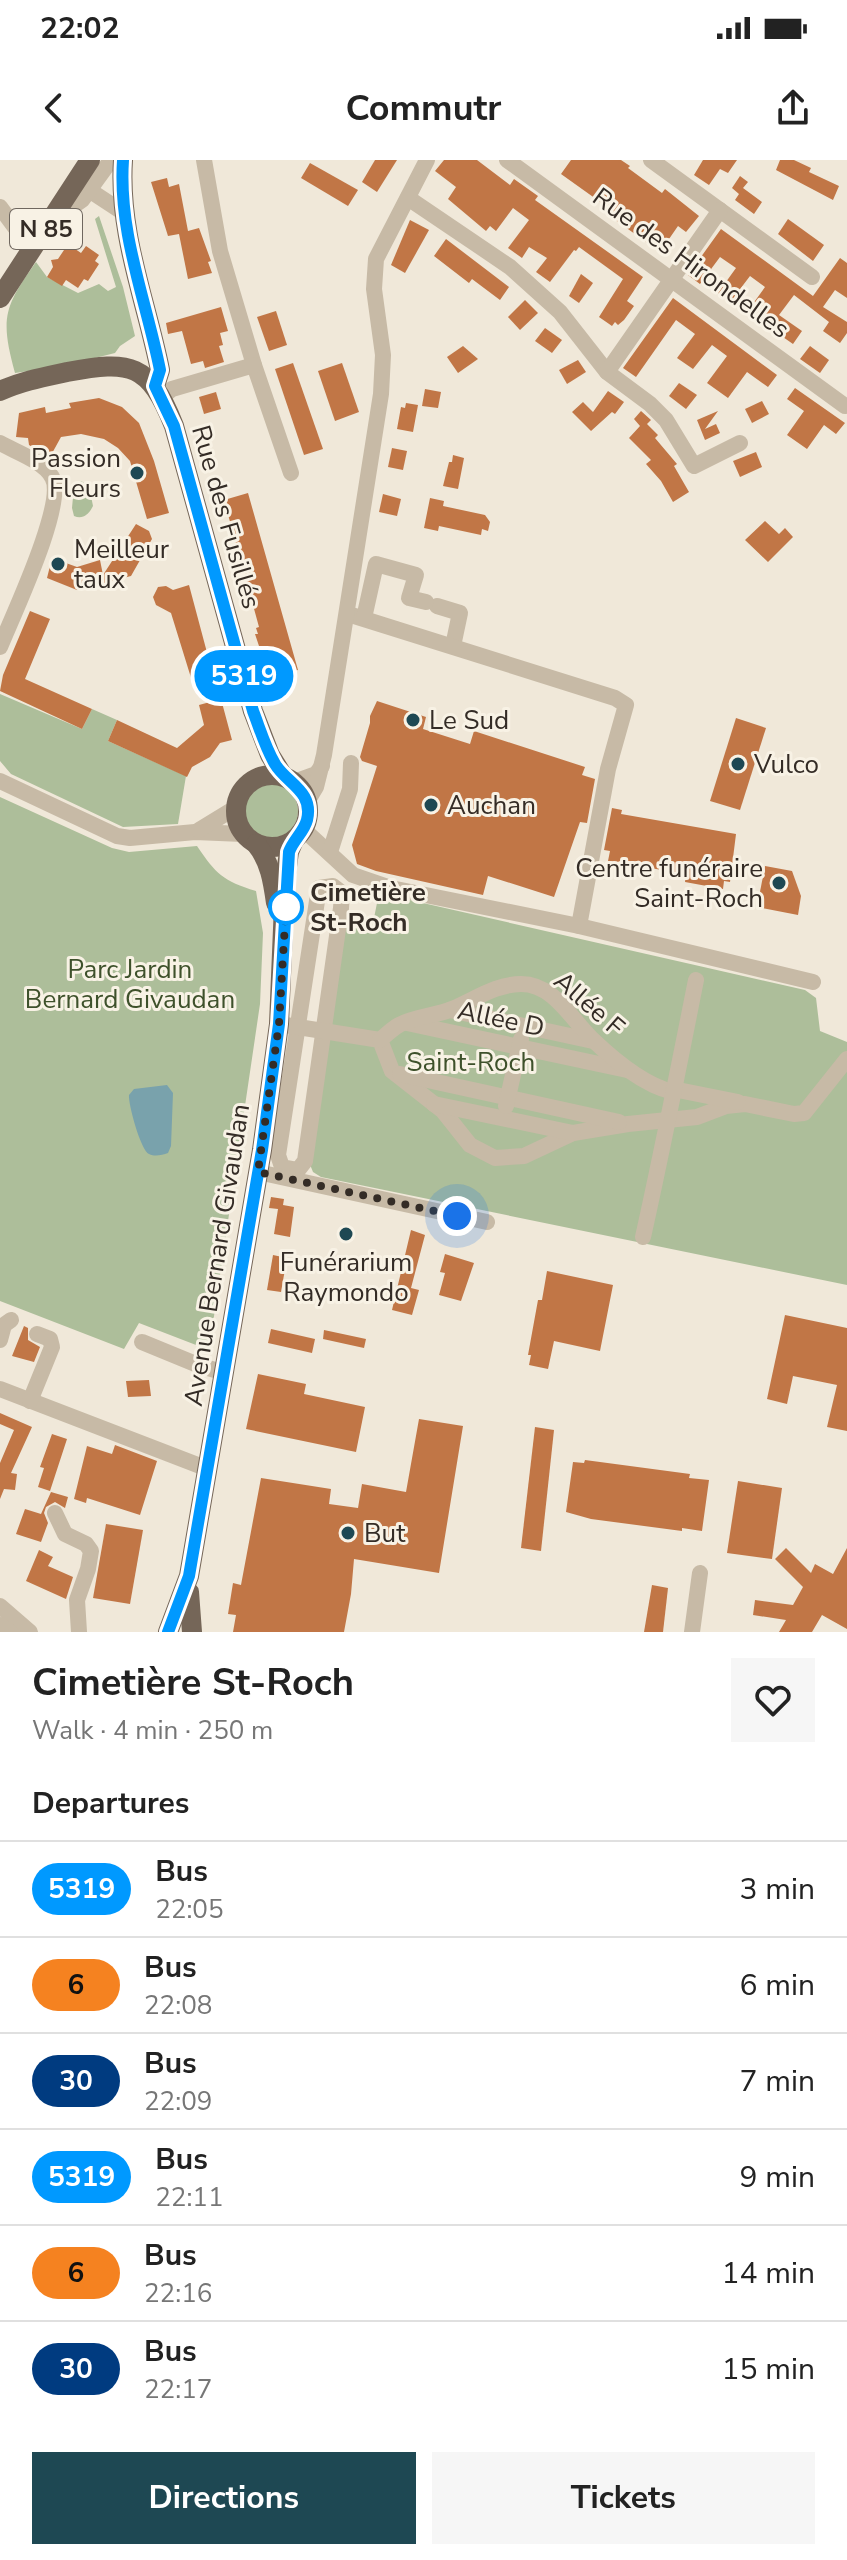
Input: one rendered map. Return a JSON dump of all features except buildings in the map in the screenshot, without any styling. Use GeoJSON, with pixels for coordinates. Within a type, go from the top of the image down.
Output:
{"type":"FeatureCollection","features":[{"type":"Feature","properties":{"kind":"main road","name":"N 85"},"geometry":{"type":"LineString","coordinates":[[0,298],[81,160]]}},
{"type":"Feature","properties":{"kind":"main road","name":"N 85"},"geometry":{"type":"LineString","coordinates":[[0,284],[51,222],[90,160]]}},
{"type":"Feature","properties":{"kind":"main road","name":"Rue des Fusillés"},"geometry":{"type":"LineString","coordinates":[[123,160],[124,213],[160,370],[158,392],[182,452],[253,711],[270,755],[288,779]]}},
{"type":"Feature","properties":{"kind":"main road"},"geometry":{"type":"LineString","coordinates":[[0,391],[32,379],[116,365],[133,369],[158,392]]}},
{"type":"Feature","properties":{"kind":"main road"},"geometry":{"type":"LineString","coordinates":[[0,375],[32,379]]}},
{"type":"Feature","properties":{"kind":"main road","name":"Rue des Fusillés"},"geometry":{"type":"LineString","coordinates":[[250,782],[255,757],[253,711]]}},
{"type":"Feature","properties":{"kind":"main road"},"geometry":{"type":"LineString","coordinates":[[265,775],[288,779],[307,802],[308,811],[286,869],[283,941],[271,871],[266,859],[237,821],[235,808],[250,782],[265,775]]}},
{"type":"Feature","properties":{"kind":"main road"},"geometry":{"type":"LineString","coordinates":[[249,839],[275,847],[298,834]]}},
{"type":"Feature","properties":{"kind":"main road","name":"Avenue Bernard Givaudan"},"geometry":{"type":"LineString","coordinates":[[189,1576],[258,1172],[288,1024],[283,941]]}},
{"type":"Feature","properties":{"kind":"main road"},"geometry":{"type":"LineString","coordinates":[[168,1632],[189,1576]]}},
{"type":"Feature","properties":{"kind":"main road"},"geometry":{"type":"LineString","coordinates":[[189,1576],[192,1632]]}},
{"type":"Feature","properties":{"kind":"street"},"geometry":{"type":"LineString","coordinates":[[51,222],[82,200],[111,160]]}},
{"type":"Feature","properties":{"kind":"street"},"geometry":{"type":"LineString","coordinates":[[204,160],[220,251],[291,473]]}},
{"type":"Feature","properties":{"kind":"street"},"geometry":{"type":"LineString","coordinates":[[307,802],[316,787],[322,766],[356,616],[383,355],[373,275],[376,259],[427,160]]}},
{"type":"Feature","properties":{"kind":"street","name":"Rue des Hirondelles"},"geometry":{"type":"LineString","coordinates":[[507,160],[845,406]]}},
{"type":"Feature","properties":{"kind":"street"},"geometry":{"type":"LineString","coordinates":[[651,160],[812,277]]}},
{"type":"Feature","properties":{"kind":"street"},"geometry":{"type":"LineString","coordinates":[[89,190],[124,213]]}},
{"type":"Feature","properties":{"kind":"street"},"geometry":{"type":"LineString","coordinates":[[408,198],[510,267],[560,312],[607,372],[666,420],[694,466],[740,443]]}},
{"type":"Feature","properties":{"kind":"street"},"geometry":{"type":"LineString","coordinates":[[0,207],[17,230],[33,242]]}},
{"type":"Feature","properties":{"kind":"street"},"geometry":{"type":"LineString","coordinates":[[607,372],[720,210]]}},
{"type":"Feature","properties":{"kind":"street"},"geometry":{"type":"LineString","coordinates":[[158,392],[254,365]]}},
{"type":"Feature","properties":{"kind":"street"},"geometry":{"type":"LineString","coordinates":[[0,443],[44,468],[53,478],[55,488],[52,519],[2,639]]}},
{"type":"Feature","properties":{"kind":"street"},"geometry":{"type":"LineString","coordinates":[[356,616],[376,564],[416,575],[409,598],[460,613],[453,646]]}},
{"type":"Feature","properties":{"kind":"street"},"geometry":{"type":"LineString","coordinates":[[356,616],[615,698],[626,705],[608,769],[579,926]]}},
{"type":"Feature","properties":{"kind":"street"},"geometry":{"type":"LineString","coordinates":[[330,852],[350,789],[351,763]]}},
{"type":"Feature","properties":{"kind":"street"},"geometry":{"type":"LineString","coordinates":[[288,779],[316,774],[322,766]]}},
{"type":"Feature","properties":{"kind":"street"},"geometry":{"type":"LineString","coordinates":[[1,781],[117,836],[142,838],[195,832],[249,839]]}},
{"type":"Feature","properties":{"kind":"street"},"geometry":{"type":"LineString","coordinates":[[195,832],[235,808]]}},
{"type":"Feature","properties":{"kind":"street"},"geometry":{"type":"LineString","coordinates":[[298,834],[330,852],[353,875],[391,888],[579,926],[813,982]]}},
{"type":"Feature","properties":{"kind":"street"},"geometry":{"type":"LineString","coordinates":[[333,886],[342,893],[341,908],[305,1161],[290,1174],[282,1167],[278,1155],[288,1024],[319,888],[333,886]]}},
{"type":"Feature","properties":{"kind":"street"},"geometry":{"type":"LineString","coordinates":[[643,1237],[670,1120],[673,1090],[696,980]]}},
{"type":"Feature","properties":{"kind":"street","name":"Allée F"},"geometry":{"type":"LineString","coordinates":[[380,1040],[406,1023],[450,1010],[501,988],[521,984],[541,988],[561,1004],[595,1042],[632,1072],[658,1088],[794,1114],[804,1113],[847,1059]]}},
{"type":"Feature","properties":{"kind":"street"},"geometry":{"type":"LineString","coordinates":[[450,1010],[595,1042]]}},
{"type":"Feature","properties":{"kind":"street","name":"Allée D"},"geometry":{"type":"LineString","coordinates":[[406,1023],[632,1072]]}},
{"type":"Feature","properties":{"kind":"street"},"geometry":{"type":"LineString","coordinates":[[288,1024],[380,1040],[394,1073],[443,1111],[470,1145],[495,1158],[524,1156],[573,1133],[697,1117],[726,1106],[745,1104]]}},
{"type":"Feature","properties":{"kind":"street"},"geometry":{"type":"LineString","coordinates":[[504,1119],[524,1026]]}},
{"type":"Feature","properties":{"kind":"street"},"geometry":{"type":"LineString","coordinates":[[394,1073],[628,1124]]}},
{"type":"Feature","properties":{"kind":"street"},"geometry":{"type":"LineString","coordinates":[[433,1103],[573,1133]]}},
{"type":"Feature","properties":{"kind":"street"},"geometry":{"type":"LineString","coordinates":[[258,1172],[290,1174],[487,1222]]}},
{"type":"Feature","properties":{"kind":"street"},"geometry":{"type":"LineString","coordinates":[[0,1340],[4,1325],[11,1320]]}},
{"type":"Feature","properties":{"kind":"street"},"geometry":{"type":"LineString","coordinates":[[30,1401],[52,1347],[50,1339],[37,1334]]}},
{"type":"Feature","properties":{"kind":"street"},"geometry":{"type":"LineString","coordinates":[[142,1342],[225,1373]]}},
{"type":"Feature","properties":{"kind":"street"},"geometry":{"type":"LineString","coordinates":[[0,1389],[208,1469]]}},
{"type":"Feature","properties":{"kind":"street"},"geometry":{"type":"LineString","coordinates":[[55,1513],[65,1534],[86,1544],[91,1551],[77,1600],[79,1632]]}},
{"type":"Feature","properties":{"kind":"street"},"geometry":{"type":"LineString","coordinates":[[692,1632],[700,1573]]}},
{"type":"Feature","properties":{"kind":"street"},"geometry":{"type":"LineString","coordinates":[[0,1606],[20,1629]]}},
{"type":"Feature","properties":{"kind":"street"},"geometry":{"type":"LineString","coordinates":[[0,1625],[42,1632]]}},
{"type":"Feature","properties":{"kind":"green space"},"geometry":{"type":"Polygon","coordinates":[[[99,216],[123,287],[135,336],[115,353],[63,366],[15,373],[7,339],[8,314],[11,302],[36,262],[47,277],[78,293],[99,284],[108,291],[116,287],[95,219],[99,216]]]}},
{"type":"Feature","properties":{"kind":"green space"},"geometry":{"type":"Polygon","coordinates":[[[81,481],[89,486],[93,506],[83,517],[74,516],[72,508],[74,486],[81,481]]]}},
{"type":"Feature","properties":{"kind":"green space"},"geometry":{"type":"Polygon","coordinates":[[[0,694],[82,729],[92,709],[117,720],[108,741],[186,776],[178,824],[123,827],[11,774],[0,761],[0,694]]]}},
{"type":"Feature","properties":{"kind":"green space"},"geometry":{"type":"Polygon","coordinates":[[[271,784],[290,792],[298,811],[290,830],[271,838],[252,830],[244,811],[252,792],[271,784]]]}},
{"type":"Feature","properties":{"kind":"green space","name":"Parc Jardin Bernard Givaudan"},"geometry":{"type":"Polygon","coordinates":[[[0,797],[112,848],[129,852],[197,846],[221,875],[256,891],[263,933],[260,1004],[209,1350],[139,1323],[124,1349],[0,1301],[0,797]]]}},
{"type":"Feature","properties":{"kind":"green space","name":"Saint-Roch"},"geometry":{"type":"Polygon","coordinates":[[[379,893],[386,894],[385,898],[392,896],[805,990],[816,998],[820,1031],[847,1042],[847,1285],[321,1177],[313,1172],[309,1162],[343,923],[372,928],[379,893]]]}},
{"type":"Feature","properties":{"kind":"water"},"geometry":{"type":"Polygon","coordinates":[[[167,1085],[173,1093],[171,1146],[168,1153],[149,1154],[139,1136],[129,1095],[134,1089],[167,1085]]]}},
{"type":"Feature","properties":{"kind":"bus line","name":"5319"},"geometry":{"type":"LineString","coordinates":[[123,160],[126,230],[160,370],[155,386],[174,426],[253,711],[270,755],[283,776],[294,782],[304,794],[308,811],[303,829],[289,852],[279,1024],[262,1150],[225,1373],[189,1576],[183,1599],[168,1632]]}},
{"type":"Feature","properties":{"kind":"place","name":"Passion Fleurs"},"geometry":{"type":"Point","coordinates":[137,473]}},
{"type":"Feature","properties":{"kind":"place","name":"Meilleur taux"},"geometry":{"type":"Point","coordinates":[58,564]}},
{"type":"Feature","properties":{"kind":"place","name":"Le Sud"},"geometry":{"type":"Point","coordinates":[413,720]}},
{"type":"Feature","properties":{"kind":"place","name":"Vulco"},"geometry":{"type":"Point","coordinates":[738,764]}},
{"type":"Feature","properties":{"kind":"place","name":"Auchan"},"geometry":{"type":"Point","coordinates":[431,805]}},
{"type":"Feature","properties":{"kind":"place","name":"Centre funéraire Saint-Roch"},"geometry":{"type":"Point","coordinates":[779,883]}},
{"type":"Feature","properties":{"kind":"place","name":"Cimetière St-Roch"},"geometry":{"type":"Point","coordinates":[286,907]}},
{"type":"Feature","properties":{"kind":"place","name":"Funérarium Raymondo"},"geometry":{"type":"Point","coordinates":[346,1234]}},
{"type":"Feature","properties":{"kind":"place","name":"But"},"geometry":{"type":"Point","coordinates":[348,1533]}},
{"type":"Feature","properties":{"kind":"route"},"geometry":{"type":"LineString","coordinates":[[286,907],[279,1024],[258,1172],[457,1216]]}}]}
